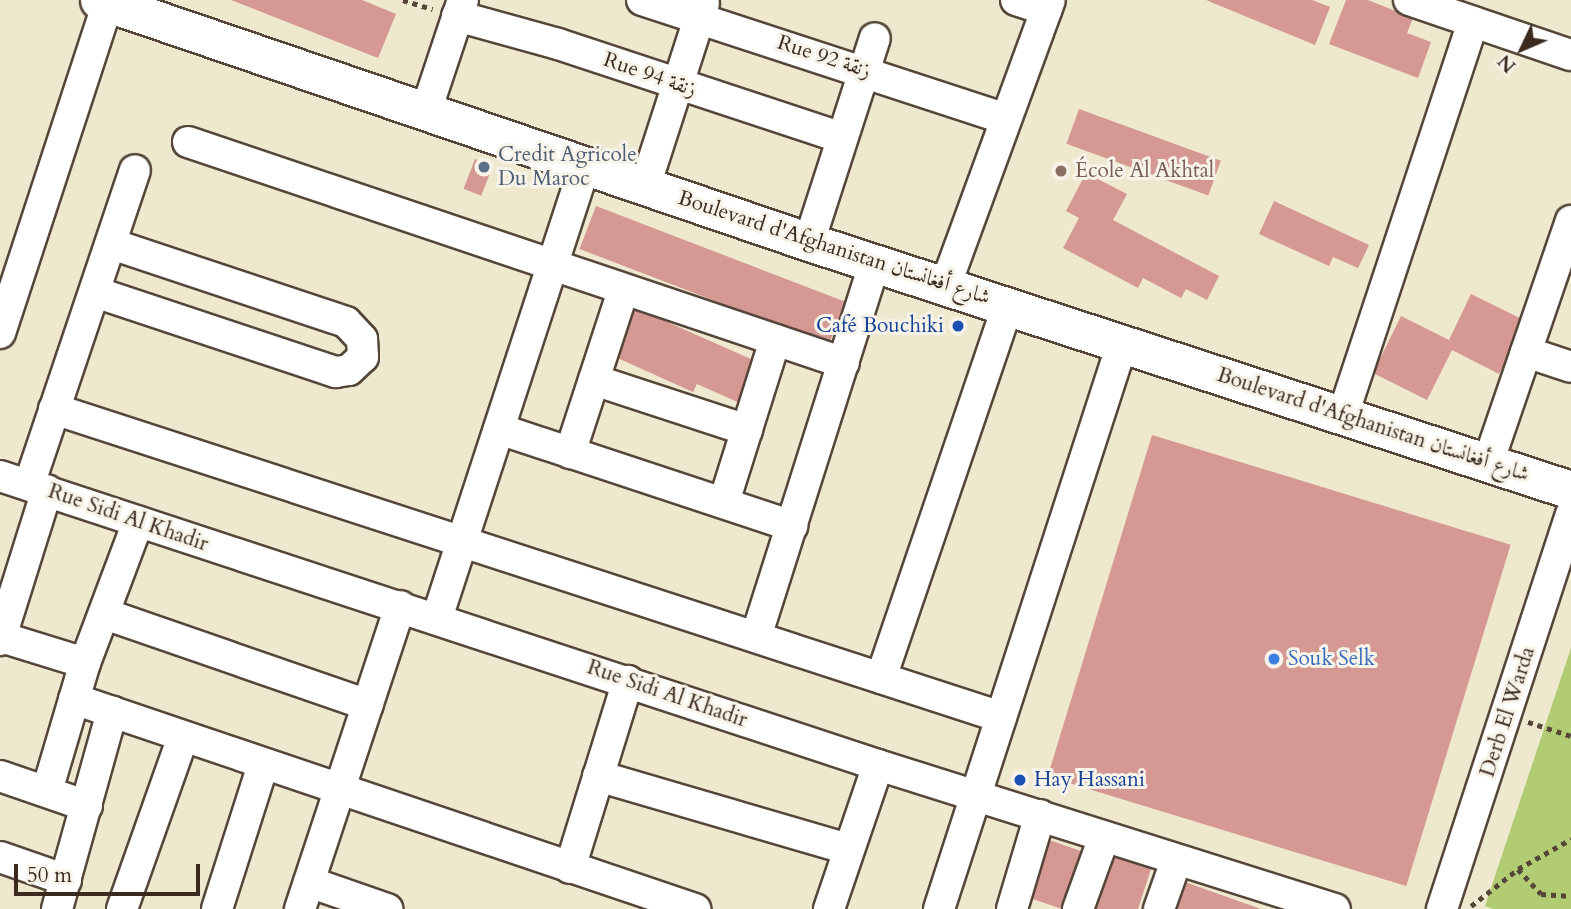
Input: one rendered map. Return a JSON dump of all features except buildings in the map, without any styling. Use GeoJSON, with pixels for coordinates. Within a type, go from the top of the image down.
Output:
{"type":"FeatureCollection","features":[{"type":"Feature","properties":{"kind":"street","name":"Rue 92 زنقة"},"geometry":{"type":"LineString","coordinates":[[642,0],[702,10],[1004,118]]}},
{"type":"Feature","properties":{"kind":"street"},"geometry":{"type":"LineString","coordinates":[[946,284],[1004,118],[1048,5],[1016,0]]}},
{"type":"Feature","properties":{"kind":"street"},"geometry":{"type":"LineString","coordinates":[[1409,0],[1571,55]]}},
{"type":"Feature","properties":{"kind":"street"},"geometry":{"type":"LineString","coordinates":[[0,333],[104,2]]}},
{"type":"Feature","properties":{"kind":"street","name":"Boulevard d'Afghanistan شارع أفغانستان"},"geometry":{"type":"LineString","coordinates":[[104,2],[809,242],[1124,341],[1571,490]]}},
{"type":"Feature","properties":{"kind":"street"},"geometry":{"type":"LineString","coordinates":[[426,111],[460,8]]}},
{"type":"Feature","properties":{"kind":"street","name":"Rue 94 زنقة"},"geometry":{"type":"LineString","coordinates":[[460,8],[842,138]]}},
{"type":"Feature","properties":{"kind":"street"},"geometry":{"type":"LineString","coordinates":[[645,186],[680,85],[702,10]]}},
{"type":"Feature","properties":{"kind":"street"},"geometry":{"type":"LineString","coordinates":[[1343,415],[1473,22]]}},
{"type":"Feature","properties":{"kind":"street"},"geometry":{"type":"LineString","coordinates":[[809,242],[875,38]]}},
{"type":"Feature","properties":{"kind":"street"},"geometry":{"type":"LineString","coordinates":[[188,142],[552,268],[844,363]]}},
{"type":"Feature","properties":{"kind":"street"},"geometry":{"type":"LineString","coordinates":[[437,618],[585,166]]}},
{"type":"Feature","properties":{"kind":"street"},"geometry":{"type":"LineString","coordinates":[[85,663],[0,639],[38,487],[54,409],[135,170]]}},
{"type":"Feature","properties":{"kind":"street"},"geometry":{"type":"LineString","coordinates":[[1488,463],[1571,221]]}},
{"type":"Feature","properties":{"kind":"street"},"geometry":{"type":"LineString","coordinates":[[95,292],[336,372],[349,370],[363,357],[362,339],[346,322],[112,244]]}},
{"type":"Feature","properties":{"kind":"street"},"geometry":{"type":"LineString","coordinates":[[756,637],[875,262]]}},
{"type":"Feature","properties":{"kind":"street"},"geometry":{"type":"LineString","coordinates":[[570,453],[624,291]]}},
{"type":"Feature","properties":{"kind":"street"},"geometry":{"type":"LineString","coordinates":[[881,678],[1008,305]]}},
{"type":"Feature","properties":{"kind":"street"},"geometry":{"type":"LineString","coordinates":[[724,502],[775,340]]}},
{"type":"Feature","properties":{"kind":"street"},"geometry":{"type":"LineString","coordinates":[[939,909],[1124,341]]}},
{"type":"Feature","properties":{"kind":"street"},"geometry":{"type":"LineString","coordinates":[[1526,352],[1571,367]]}},
{"type":"Feature","properties":{"kind":"street"},"geometry":{"type":"LineString","coordinates":[[594,380],[747,430]]}},
{"type":"Feature","properties":{"kind":"street"},"geometry":{"type":"LineString","coordinates":[[54,409],[1001,717]]}},
{"type":"Feature","properties":{"kind":"street"},"geometry":{"type":"LineString","coordinates":[[499,429],[792,526]]}},
{"type":"Feature","properties":{"kind":"street","name":"Rue Sidi Al Khadir"},"geometry":{"type":"LineString","coordinates":[[0,476],[878,765],[978,793],[1176,861],[1335,909]]}},
{"type":"Feature","properties":{"kind":"street","name":"Derb El Warda"},"geometry":{"type":"LineString","coordinates":[[1442,909],[1508,716],[1571,515]]}},
{"type":"Feature","properties":{"kind":"street"},"geometry":{"type":"LineString","coordinates":[[47,791],[85,663],[138,522]]}},
{"type":"Feature","properties":{"kind":"street"},"geometry":{"type":"LineString","coordinates":[[387,909],[305,895],[400,606]]}},
{"type":"Feature","properties":{"kind":"street"},"geometry":{"type":"LineString","coordinates":[[105,614],[368,705]]}},
{"type":"Feature","properties":{"kind":"street"},"geometry":{"type":"LineString","coordinates":[[570,868],[628,681]]}},
{"type":"Feature","properties":{"kind":"street"},"geometry":{"type":"LineString","coordinates":[[74,699],[340,792],[695,909]]}},
{"type":"Feature","properties":{"kind":"street"},"geometry":{"type":"LineString","coordinates":[[57,909],[112,712]]}},
{"type":"Feature","properties":{"kind":"street"},"geometry":{"type":"LineString","coordinates":[[122,909],[183,737]]}},
{"type":"Feature","properties":{"kind":"street"},"geometry":{"type":"LineString","coordinates":[[217,909],[263,765]]}},
{"type":"Feature","properties":{"kind":"street"},"geometry":{"type":"LineString","coordinates":[[830,909],[878,765]]}},
{"type":"Feature","properties":{"kind":"street"},"geometry":{"type":"LineString","coordinates":[[0,776],[86,806]]}},
{"type":"Feature","properties":{"kind":"street"},"geometry":{"type":"LineString","coordinates":[[598,776],[848,849]]}},
{"type":"Feature","properties":{"kind":"street"},"geometry":{"type":"LineString","coordinates":[[1012,909],[1040,815]]}},
{"type":"Feature","properties":{"kind":"street"},"geometry":{"type":"LineString","coordinates":[[1077,909],[1104,837]]}},
{"type":"Feature","properties":{"kind":"street"},"geometry":{"type":"LineString","coordinates":[[0,857],[66,880]]}},
{"type":"Feature","properties":{"kind":"street"},"geometry":{"type":"LineString","coordinates":[[1159,909],[1176,861]]}},
{"type":"Feature","properties":{"kind":"path"},"geometry":{"type":"LineString","coordinates":[[1508,716],[1571,736]]}},
{"type":"Feature","properties":{"kind":"path"},"geometry":{"type":"LineString","coordinates":[[1468,909],[1517,869],[1571,839]]}},
{"type":"Feature","properties":{"kind":"path"},"geometry":{"type":"LineString","coordinates":[[1517,869],[1541,894],[1571,896]]}},
{"type":"Feature","properties":{"kind":"green space"},"geometry":{"type":"Polygon","coordinates":[[[1571,648],[1571,909],[1493,909],[1485,906],[1571,648]]]}},
{"type":"Feature","properties":{"kind":"place","name":"Credit Agricole Du Maroc"},"geometry":{"type":"Point","coordinates":[484,167]}},
{"type":"Feature","properties":{"kind":"place","name":"École Al Akhtal"},"geometry":{"type":"Point","coordinates":[1061,171]}},
{"type":"Feature","properties":{"kind":"place","name":"Café Bouchiki"},"geometry":{"type":"Point","coordinates":[958,326]}},
{"type":"Feature","properties":{"kind":"place","name":"Souk Selk"},"geometry":{"type":"Point","coordinates":[1274,659]}},
{"type":"Feature","properties":{"kind":"place","name":"Hay Hassani"},"geometry":{"type":"Point","coordinates":[1020,780]}}]}
